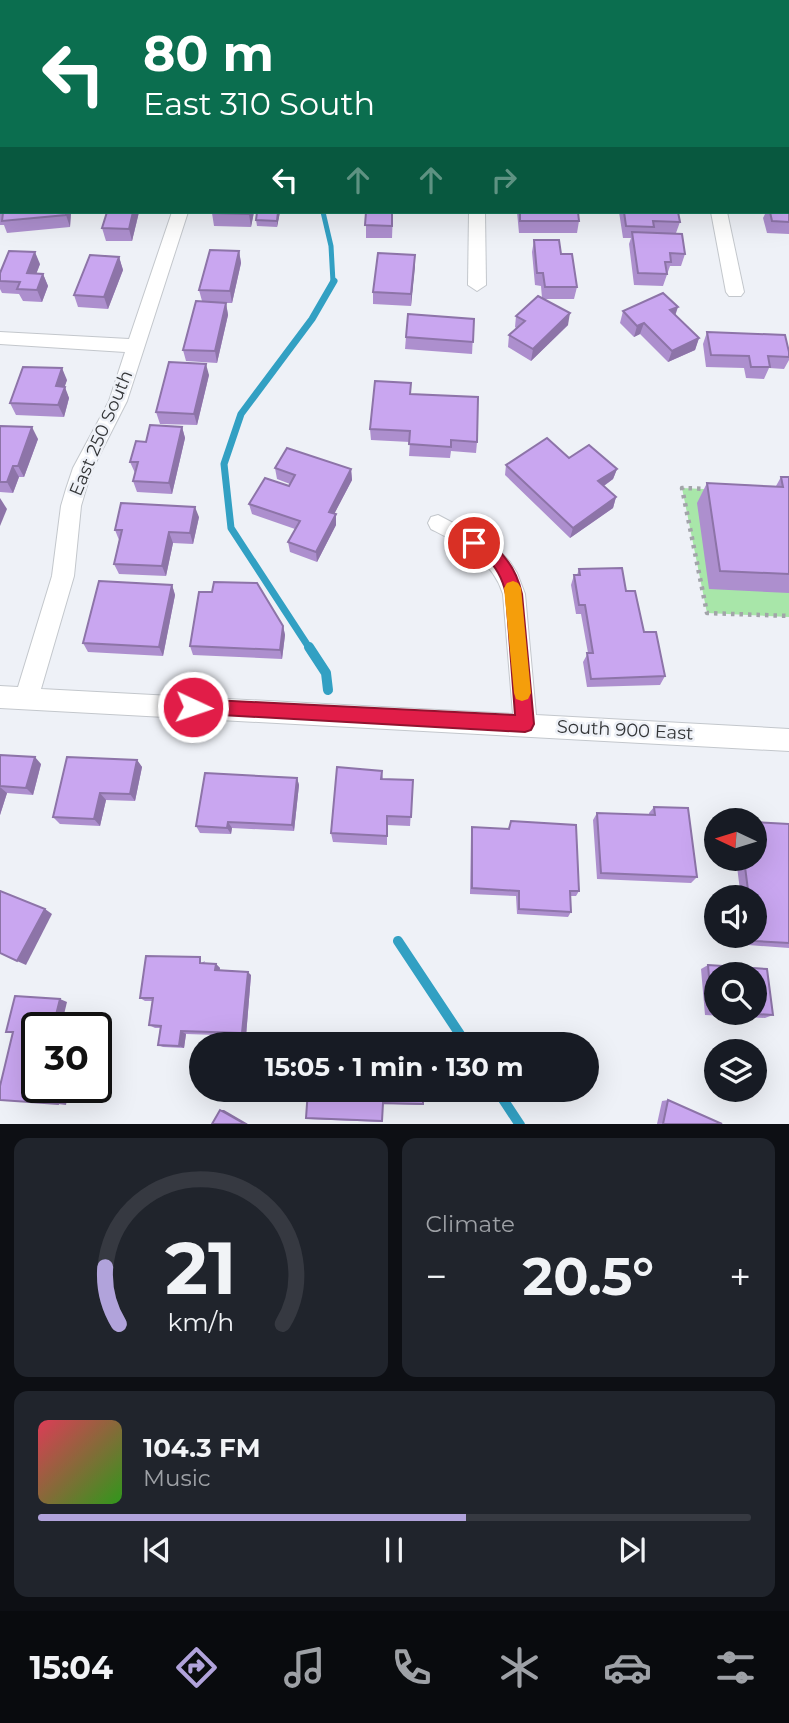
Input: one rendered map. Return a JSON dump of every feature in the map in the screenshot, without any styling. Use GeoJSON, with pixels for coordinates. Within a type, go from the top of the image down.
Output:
{"type":"FeatureCollection","features":[{"type":"Feature","properties":{"kind":"street","name":"East 250 South"},"geometry":{"type":"LineString","coordinates":[[26,699],[63,576],[71,506],[83,468],[118,401],[179,214]]}},
{"type":"Feature","properties":{"kind":"street"},"geometry":{"type":"LineString","coordinates":[[477,214],[477,285]]}},
{"type":"Feature","properties":{"kind":"street"},"geometry":{"type":"LineString","coordinates":[[719,214],[734,292]]}},
{"type":"Feature","properties":{"kind":"street"},"geometry":{"type":"LineString","coordinates":[[0,338],[136,345]]}},
{"type":"Feature","properties":{"kind":"street"},"geometry":{"type":"LineString","coordinates":[[438,523],[492,553],[510,578],[514,594],[525,724]]}},
{"type":"Feature","properties":{"kind":"street","name":"South 900 East"},"geometry":{"type":"LineString","coordinates":[[0,697],[789,740]]}},
{"type":"Feature","properties":{"kind":"path"},"geometry":{"type":"LineString","coordinates":[[722,489],[682,488],[707,613],[789,616]]}},
{"type":"Feature","properties":{"kind":"green space"},"geometry":{"type":"Polygon","coordinates":[[[682,488],[789,493],[789,617],[707,613],[682,488]]]}},
{"type":"Feature","properties":{"kind":"building"},"geometry":{"type":"Polygon","coordinates":[[[3,214],[66,214],[66,215],[2,221],[3,214]]]}},
{"type":"Feature","properties":{"kind":"building"},"geometry":{"type":"Polygon","coordinates":[[[106,214],[133,214],[129,229],[102,228],[106,214]]]}},
{"type":"Feature","properties":{"kind":"building"},"geometry":{"type":"Polygon","coordinates":[[[257,214],[278,214],[277,221],[256,220],[257,214]]]}},
{"type":"Feature","properties":{"kind":"building"},"geometry":{"type":"Polygon","coordinates":[[[366,214],[392,214],[392,226],[365,225],[366,214]]]}},
{"type":"Feature","properties":{"kind":"building"},"geometry":{"type":"Polygon","coordinates":[[[520,214],[578,214],[579,221],[520,221],[520,214]]]}},
{"type":"Feature","properties":{"kind":"building"},"geometry":{"type":"Polygon","coordinates":[[[624,214],[678,214],[680,222],[653,221],[654,227],[626,226],[624,214]]]}},
{"type":"Feature","properties":{"kind":"building"},"geometry":{"type":"Polygon","coordinates":[[[770,214],[789,214],[789,222],[772,221],[770,214]]]}},
{"type":"Feature","properties":{"kind":"building"},"geometry":{"type":"Polygon","coordinates":[[[632,232],[682,234],[685,254],[670,253],[671,262],[665,262],[667,274],[638,273],[632,232]]]}},
{"type":"Feature","properties":{"kind":"building"},"geometry":{"type":"Polygon","coordinates":[[[534,240],[559,240],[561,254],[572,254],[577,287],[545,287],[543,273],[537,273],[534,240]]]}},
{"type":"Feature","properties":{"kind":"building"},"geometry":{"type":"Polygon","coordinates":[[[210,250],[239,251],[230,291],[199,290],[210,250]]]}},
{"type":"Feature","properties":{"kind":"building"},"geometry":{"type":"Polygon","coordinates":[[[9,251],[35,252],[27,273],[43,274],[37,290],[17,289],[20,282],[0,281],[0,273],[9,251]]]}},
{"type":"Feature","properties":{"kind":"building"},"geometry":{"type":"Polygon","coordinates":[[[378,253],[415,255],[411,294],[373,292],[378,253]]]}},
{"type":"Feature","properties":{"kind":"building"},"geometry":{"type":"Polygon","coordinates":[[[90,255],[119,257],[104,297],[74,295],[90,255]]]}},
{"type":"Feature","properties":{"kind":"building"},"geometry":{"type":"Polygon","coordinates":[[[663,293],[678,307],[670,310],[699,338],[672,351],[644,323],[637,326],[623,311],[663,293]]]}},
{"type":"Feature","properties":{"kind":"building"},"geometry":{"type":"Polygon","coordinates":[[[538,296],[570,313],[533,349],[509,335],[525,321],[516,316],[538,296]]]}},
{"type":"Feature","properties":{"kind":"building"},"geometry":{"type":"Polygon","coordinates":[[[196,301],[226,303],[215,351],[183,350],[196,301]]]}},
{"type":"Feature","properties":{"kind":"building"},"geometry":{"type":"Polygon","coordinates":[[[408,314],[474,319],[473,342],[406,337],[408,314]]]}},
{"type":"Feature","properties":{"kind":"building"},"geometry":{"type":"Polygon","coordinates":[[[707,332],[785,335],[789,357],[768,356],[770,367],[751,367],[749,356],[711,355],[707,332]]]}},
{"type":"Feature","properties":{"kind":"building"},"geometry":{"type":"Polygon","coordinates":[[[169,362],[206,364],[194,414],[156,412],[169,362]]]}},
{"type":"Feature","properties":{"kind":"building"},"geometry":{"type":"Polygon","coordinates":[[[23,367],[62,368],[56,386],[65,387],[58,405],[10,403],[23,367]]]}},
{"type":"Feature","properties":{"kind":"building"},"geometry":{"type":"Polygon","coordinates":[[[375,381],[411,383],[410,394],[478,397],[477,442],[451,440],[451,447],[409,444],[410,431],[370,429],[375,381]]]}},
{"type":"Feature","properties":{"kind":"building"},"geometry":{"type":"Polygon","coordinates":[[[150,425],[182,427],[169,483],[133,481],[138,462],[130,462],[136,441],[146,442],[150,425]]]}},
{"type":"Feature","properties":{"kind":"building"},"geometry":{"type":"Polygon","coordinates":[[[0,426],[32,427],[18,466],[13,466],[7,482],[0,482],[0,426]]]}},
{"type":"Feature","properties":{"kind":"building"},"geometry":{"type":"Polygon","coordinates":[[[547,438],[569,458],[589,445],[617,469],[598,481],[616,497],[573,528],[506,465],[547,438]]]}},
{"type":"Feature","properties":{"kind":"building"},"geometry":{"type":"Polygon","coordinates":[[[287,448],[351,469],[329,512],[336,514],[316,552],[288,542],[300,521],[249,504],[265,478],[289,486],[295,475],[275,468],[287,448]]]}},
{"type":"Feature","properties":{"kind":"building"},"geometry":{"type":"Polygon","coordinates":[[[781,477],[789,477],[789,574],[720,571],[707,483],[783,487],[781,477]]]}},
{"type":"Feature","properties":{"kind":"building"},"geometry":{"type":"Polygon","coordinates":[[[121,503],[195,507],[190,533],[169,532],[162,566],[114,564],[122,530],[115,530],[121,503]]]}},
{"type":"Feature","properties":{"kind":"building"},"geometry":{"type":"Polygon","coordinates":[[[622,568],[626,591],[635,591],[644,632],[656,632],[665,676],[591,679],[587,653],[593,653],[585,605],[579,605],[574,575],[580,575],[579,569],[622,568]]]}},
{"type":"Feature","properties":{"kind":"building"},"geometry":{"type":"Polygon","coordinates":[[[99,581],[172,585],[159,647],[83,643],[99,581]]]}},
{"type":"Feature","properties":{"kind":"building"},"geometry":{"type":"Polygon","coordinates":[[[214,582],[257,583],[283,626],[280,650],[190,646],[199,592],[212,592],[214,582]]]}},
{"type":"Feature","properties":{"kind":"building"},"geometry":{"type":"Polygon","coordinates":[[[0,755],[35,757],[26,788],[0,786],[0,755]]]}},
{"type":"Feature","properties":{"kind":"building"},"geometry":{"type":"Polygon","coordinates":[[[67,757],[137,760],[130,794],[100,793],[94,819],[53,817],[67,757]]]}},
{"type":"Feature","properties":{"kind":"building"},"geometry":{"type":"Polygon","coordinates":[[[337,767],[382,771],[381,779],[413,780],[411,817],[387,816],[387,836],[331,833],[337,767]]]}},
{"type":"Feature","properties":{"kind":"building"},"geometry":{"type":"Polygon","coordinates":[[[205,773],[297,778],[292,825],[228,822],[227,828],[196,826],[205,773]]]}},
{"type":"Feature","properties":{"kind":"building"},"geometry":{"type":"Polygon","coordinates":[[[654,807],[688,808],[697,877],[601,873],[597,813],[655,815],[654,807]]]}},
{"type":"Feature","properties":{"kind":"building"},"geometry":{"type":"Polygon","coordinates":[[[511,821],[576,825],[579,891],[570,891],[571,912],[519,909],[519,891],[472,888],[472,827],[509,829],[511,821]]]}},
{"type":"Feature","properties":{"kind":"building"},"geometry":{"type":"Polygon","coordinates":[[[767,823],[789,824],[789,943],[767,942],[767,885],[747,885],[746,872],[767,871],[767,823]]]}},
{"type":"Feature","properties":{"kind":"building"},"geometry":{"type":"Polygon","coordinates":[[[0,891],[45,909],[17,961],[0,953],[0,891]]]}},
{"type":"Feature","properties":{"kind":"building"},"geometry":{"type":"Polygon","coordinates":[[[146,956],[200,957],[200,963],[216,964],[215,970],[248,972],[242,1032],[181,1031],[179,1046],[158,1045],[161,1026],[149,1025],[153,998],[140,998],[146,956]]]}},
{"type":"Feature","properties":{"kind":"building"},"geometry":{"type":"Polygon","coordinates":[[[767,969],[773,1015],[767,1015],[767,969]]]}},
{"type":"Feature","properties":{"kind":"building"},"geometry":{"type":"Polygon","coordinates":[[[15,996],[60,999],[57,1012],[21,1012],[21,1101],[0,1100],[0,1086],[13,1032],[6,1032],[15,996]]]}},
{"type":"Feature","properties":{"kind":"building"},"geometry":{"type":"Polygon","coordinates":[[[668,1100],[722,1124],[663,1124],[668,1100]]]}},
{"type":"Feature","properties":{"kind":"building"},"geometry":{"type":"Polygon","coordinates":[[[307,1102],[423,1102],[383,1103],[382,1121],[306,1118],[307,1102]]]}},
{"type":"Feature","properties":{"kind":"building"},"geometry":{"type":"Polygon","coordinates":[[[220,1110],[245,1124],[212,1124],[220,1110]]]}},
{"type":"Feature","properties":{"kind":"waterway"},"geometry":{"type":"LineString","coordinates":[[323,214],[331,246],[333,282]]}},
{"type":"Feature","properties":{"kind":"waterway"},"geometry":{"type":"LineString","coordinates":[[310,649],[231,528],[224,464],[241,414],[312,319],[334,281]]}},
{"type":"Feature","properties":{"kind":"waterway"},"geometry":{"type":"LineString","coordinates":[[309,647],[326,673],[328,690]]}},
{"type":"Feature","properties":{"kind":"waterway"},"geometry":{"type":"LineString","coordinates":[[398,941],[458,1032]]}},
{"type":"Feature","properties":{"kind":"waterway"},"geometry":{"type":"LineString","coordinates":[[505,1102],[519,1124]]}},
{"type":"Feature","properties":{"kind":"slow traffic"},"geometry":{"type":"LineString","coordinates":[[513,588],[522,693]]}},
{"type":"Feature","properties":{"kind":"route"},"geometry":{"type":"LineString","coordinates":[[193,707],[525,724],[514,594],[510,578],[492,553],[474,543]]}}]}
